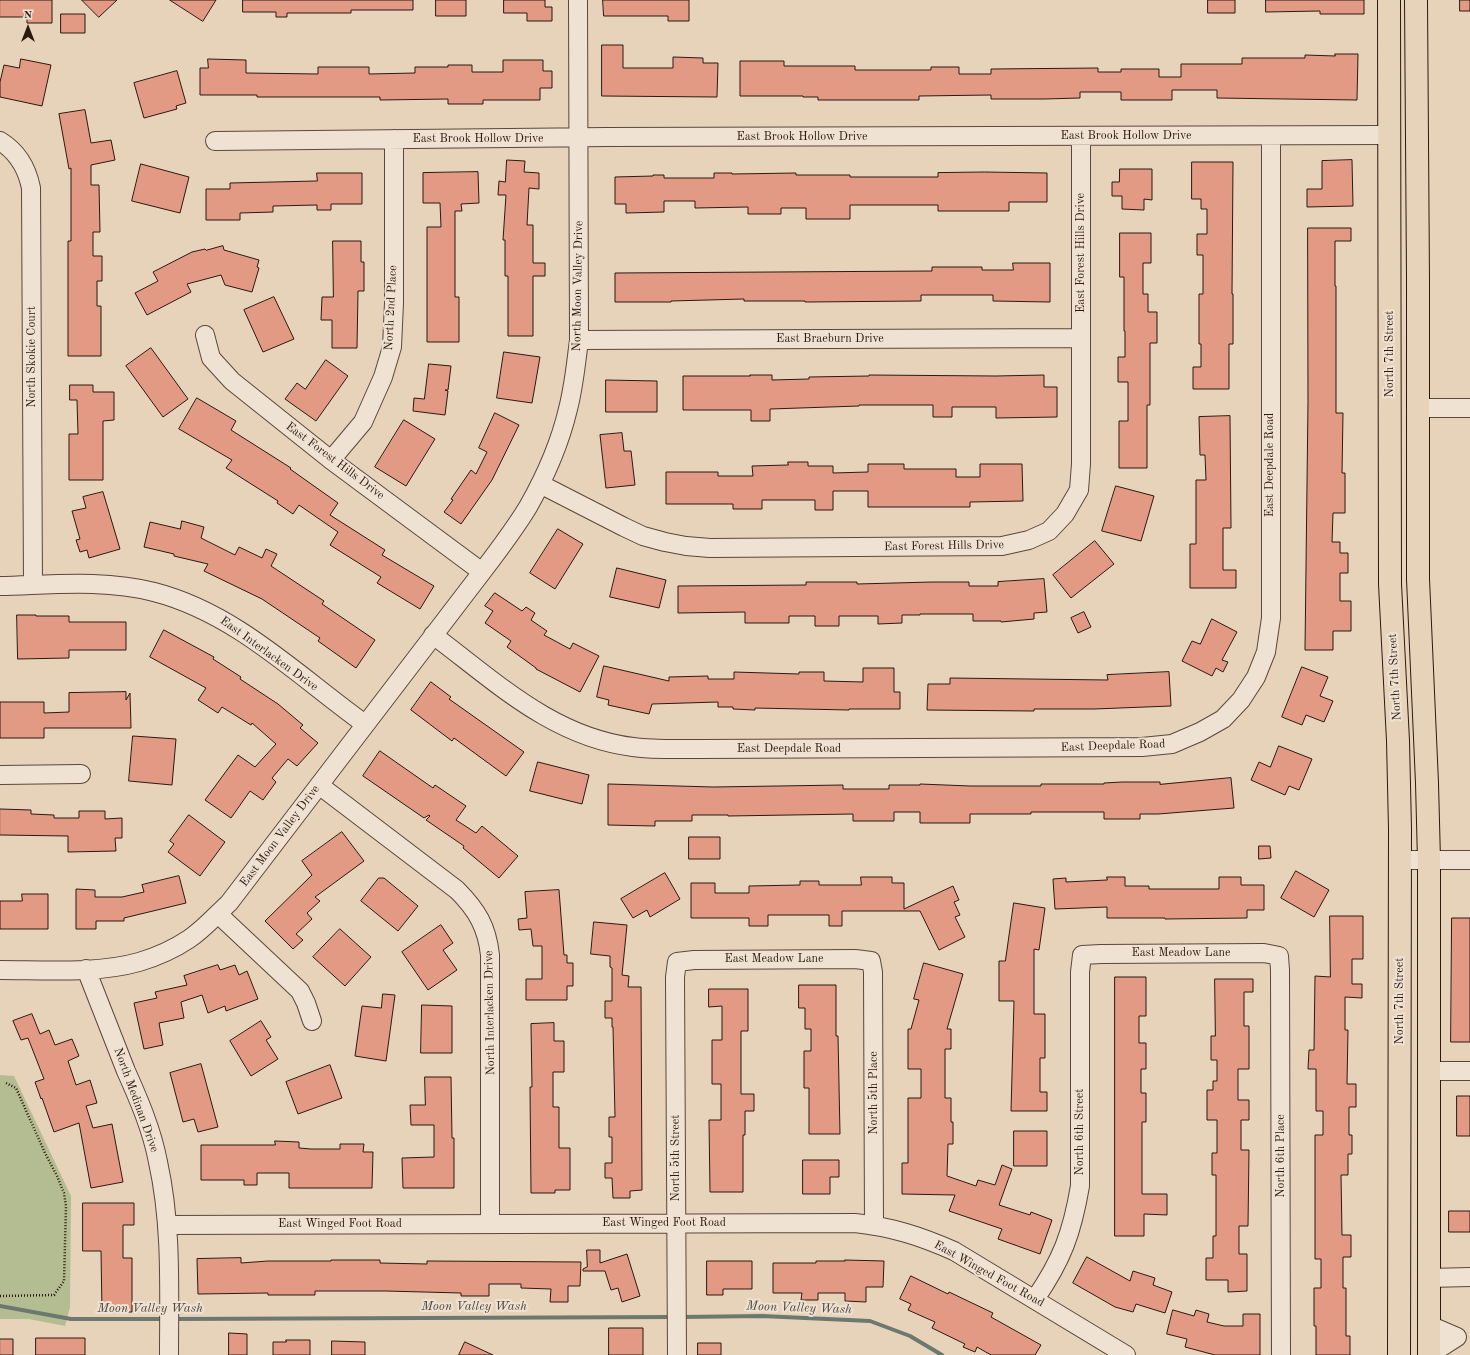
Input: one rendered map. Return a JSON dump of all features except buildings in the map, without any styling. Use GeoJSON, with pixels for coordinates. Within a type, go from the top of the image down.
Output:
{"type":"FeatureCollection","features":[{"type":"Feature","properties":{"kind":"main road","name":"North 7th Street"},"geometry":{"type":"LineString","coordinates":[[1389,0],[1390,584],[1398,741],[1400,860],[1399,1355]]}},
{"type":"Feature","properties":{"kind":"main road"},"geometry":{"type":"LineString","coordinates":[[1416,0],[1418,580],[1429,860],[1429,1355]]}},
{"type":"Feature","properties":{"kind":"main road"},"geometry":{"type":"LineString","coordinates":[[1400,1161],[1428,1161]]}},
{"type":"Feature","properties":{"kind":"street","name":"North Moon Valley Drive"},"geometry":{"type":"LineString","coordinates":[[482,572],[514,529],[540,484],[555,448],[568,410],[574,379],[579,340],[578,0]]}},
{"type":"Feature","properties":{"kind":"street","name":"East Brook Hollow Drive"},"geometry":{"type":"LineString","coordinates":[[215,141],[1389,135]]}},
{"type":"Feature","properties":{"kind":"street","name":"East Forest Hills Drive"},"geometry":{"type":"LineString","coordinates":[[540,484],[624,528],[643,536],[686,546],[710,548],[1002,546],[1029,540],[1049,531],[1065,514],[1078,490],[1081,464],[1081,136]]}},
{"type":"Feature","properties":{"kind":"street","name":"East Deepdale Road"},"geometry":{"type":"LineString","coordinates":[[433,635],[478,671],[538,714],[568,729],[600,740],[632,747],[666,749],[1142,747],[1172,744],[1200,732],[1223,719],[1241,700],[1256,677],[1266,652],[1270,624],[1271,136]]}},
{"type":"Feature","properties":{"kind":"street","name":"North 2nd Place"},"geometry":{"type":"LineString","coordinates":[[331,460],[363,422],[383,377],[392,347],[394,303],[394,140]]}},
{"type":"Feature","properties":{"kind":"street","name":"North Skokie Court"},"geometry":{"type":"LineString","coordinates":[[0,141],[13,150],[20,160],[28,174],[31,188],[33,585]]}},
{"type":"Feature","properties":{"kind":"street","name":"East Forest Hills Drive"},"geometry":{"type":"LineString","coordinates":[[205,335],[211,358],[232,382],[331,460],[482,572]]}},
{"type":"Feature","properties":{"kind":"street","name":"East Braeburn Drive"},"geometry":{"type":"LineString","coordinates":[[579,340],[1081,338]]}},
{"type":"Feature","properties":{"kind":"street"},"geometry":{"type":"LineString","coordinates":[[1418,408],[1470,408]]}},
{"type":"Feature","properties":{"kind":"street","name":"East Moon Valley Drive"},"geometry":{"type":"LineString","coordinates":[[0,970],[86,969],[140,962],[160,954],[188,939],[204,927],[229,903],[482,572]]}},
{"type":"Feature","properties":{"kind":"street","name":"East Interlacken Drive"},"geometry":{"type":"LineString","coordinates":[[0,586],[85,584],[123,587],[154,592],[192,605],[220,618],[258,643],[365,724]]}},
{"type":"Feature","properties":{"kind":"street"},"geometry":{"type":"LineString","coordinates":[[0,775],[81,774]]}},
{"type":"Feature","properties":{"kind":"street","name":"North Interlacken Drive"},"geometry":{"type":"LineString","coordinates":[[319,785],[457,890],[478,914],[484,927],[490,955],[490,1224]]}},
{"type":"Feature","properties":{"kind":"street"},"geometry":{"type":"LineString","coordinates":[[1400,860],[1470,860]]}},
{"type":"Feature","properties":{"kind":"street"},"geometry":{"type":"LineString","coordinates":[[218,914],[300,991],[312,1021]]}},
{"type":"Feature","properties":{"kind":"street","name":"East Meadow Lane"},"geometry":{"type":"LineString","coordinates":[[1082,955],[1264,953],[1279,956]]}},
{"type":"Feature","properties":{"kind":"street","name":"North 6th Street"},"geometry":{"type":"LineString","coordinates":[[1035,1299],[1061,1256],[1076,1212],[1080,1186],[1080,972],[1082,955]]}},
{"type":"Feature","properties":{"kind":"street","name":"North 6th Place"},"geometry":{"type":"LineString","coordinates":[[1279,956],[1281,1355]]}},
{"type":"Feature","properties":{"kind":"street","name":"East Meadow Lane"},"geometry":{"type":"LineString","coordinates":[[677,962],[694,960],[855,959],[872,961]]}},
{"type":"Feature","properties":{"kind":"street","name":"North 5th Place"},"geometry":{"type":"LineString","coordinates":[[872,961],[874,1225]]}},
{"type":"Feature","properties":{"kind":"street","name":"North 5th Street"},"geometry":{"type":"LineString","coordinates":[[677,962],[675,977],[677,1355]]}},
{"type":"Feature","properties":{"kind":"street","name":"North Medinan Drive"},"geometry":{"type":"LineString","coordinates":[[86,969],[143,1111],[153,1141],[163,1184],[168,1225],[170,1262],[169,1355]]}},
{"type":"Feature","properties":{"kind":"street"},"geometry":{"type":"LineString","coordinates":[[1430,1071],[1470,1070]]}},
{"type":"Feature","properties":{"kind":"street","name":"East Winged Foot Road"},"geometry":{"type":"LineString","coordinates":[[168,1225],[676,1223],[855,1223],[874,1225],[928,1239],[954,1251],[1126,1355]]}},
{"type":"Feature","properties":{"kind":"street"},"geometry":{"type":"LineString","coordinates":[[1429,1278],[1470,1277]]}},
{"type":"Feature","properties":{"kind":"street"},"geometry":{"type":"LineString","coordinates":[[1429,1325],[1464,1337]]}},
{"type":"Feature","properties":{"kind":"street"},"geometry":{"type":"LineString","coordinates":[[1429,1355],[1464,1337]]}},
{"type":"Feature","properties":{"kind":"path"},"geometry":{"type":"LineString","coordinates":[[0,1296],[54,1295],[64,1281],[65,1259],[66,1206],[64,1192],[16,1088],[6,1083]]}},
{"type":"Feature","properties":{"kind":"green space"},"geometry":{"type":"Polygon","coordinates":[[[0,1075],[14,1076],[71,1196],[70,1307],[65,1326],[29,1319],[0,1319],[0,1075]]]}},
{"type":"Feature","properties":{"kind":"waterway","name":"Moon Valley Wash"},"geometry":{"type":"LineString","coordinates":[[0,1306],[71,1319],[164,1319]]}},
{"type":"Feature","properties":{"kind":"waterway","name":"Moon Valley Wash"},"geometry":{"type":"LineString","coordinates":[[681,1317],[762,1316],[870,1321],[910,1336],[942,1355]]}},
{"type":"Feature","properties":{"kind":"waterway","name":"Moon Valley Wash"},"geometry":{"type":"LineString","coordinates":[[173,1319],[672,1317]]}}]}
